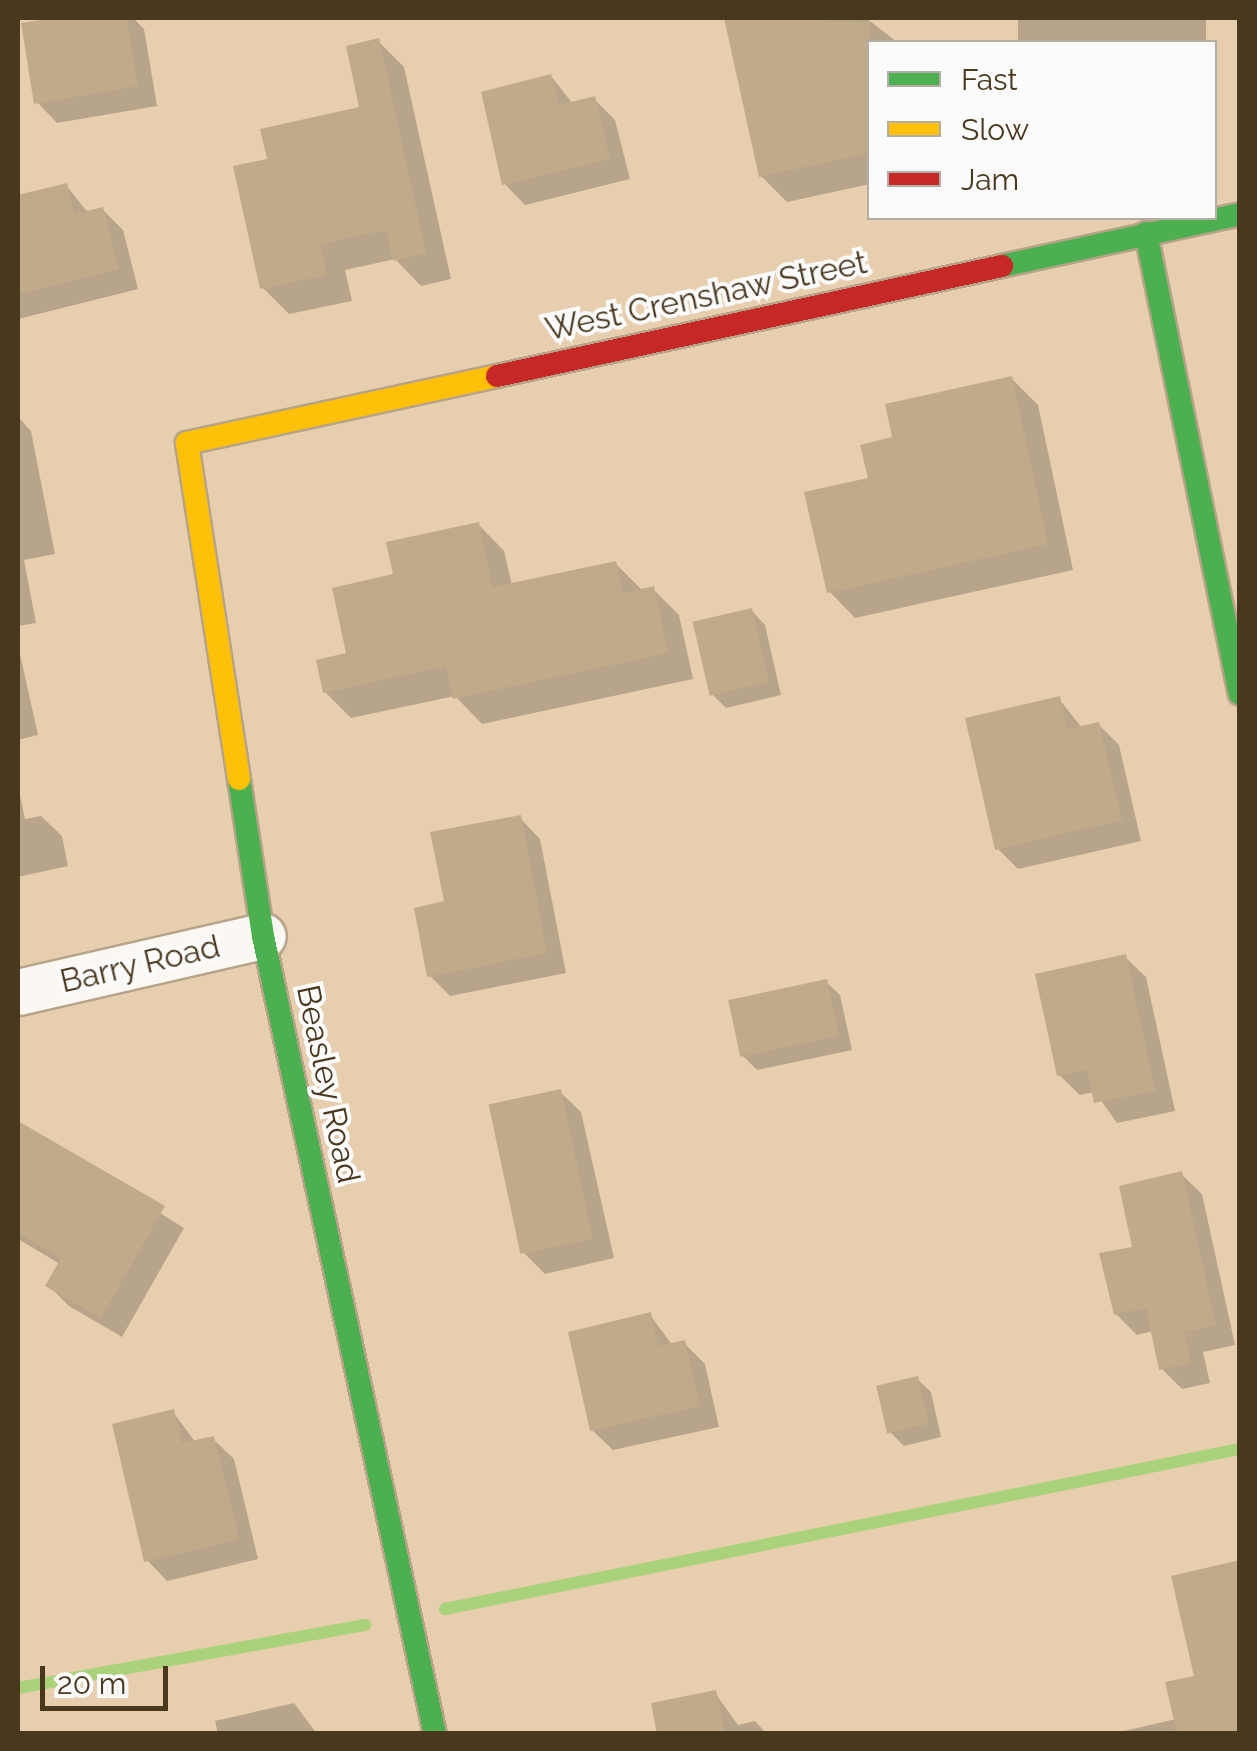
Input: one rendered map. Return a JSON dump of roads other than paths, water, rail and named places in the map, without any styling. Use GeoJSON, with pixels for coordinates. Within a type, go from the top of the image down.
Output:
{"type":"FeatureCollection","features":[{"type":"Feature","properties":{"kind":"street","name":"West Crenshaw Street"},"geometry":{"type":"LineString","coordinates":[[188,443],[1209,220]]}},
{"type":"Feature","properties":{"kind":"street"},"geometry":{"type":"LineString","coordinates":[[1146,232],[1240,694]]}},
{"type":"Feature","properties":{"kind":"street","name":"Beasley Road"},"geometry":{"type":"LineString","coordinates":[[188,443],[263,936],[434,1734]]}},
{"type":"Feature","properties":{"kind":"street","name":"Barry Road"},"geometry":{"type":"LineString","coordinates":[[18,992],[263,936]]}},
{"type":"Feature","properties":{"kind":"waterway"},"geometry":{"type":"LineString","coordinates":[[445,1609],[1240,1449]]}},
{"type":"Feature","properties":{"kind":"waterway"},"geometry":{"type":"LineString","coordinates":[[18,1688],[365,1625]]}}]}
